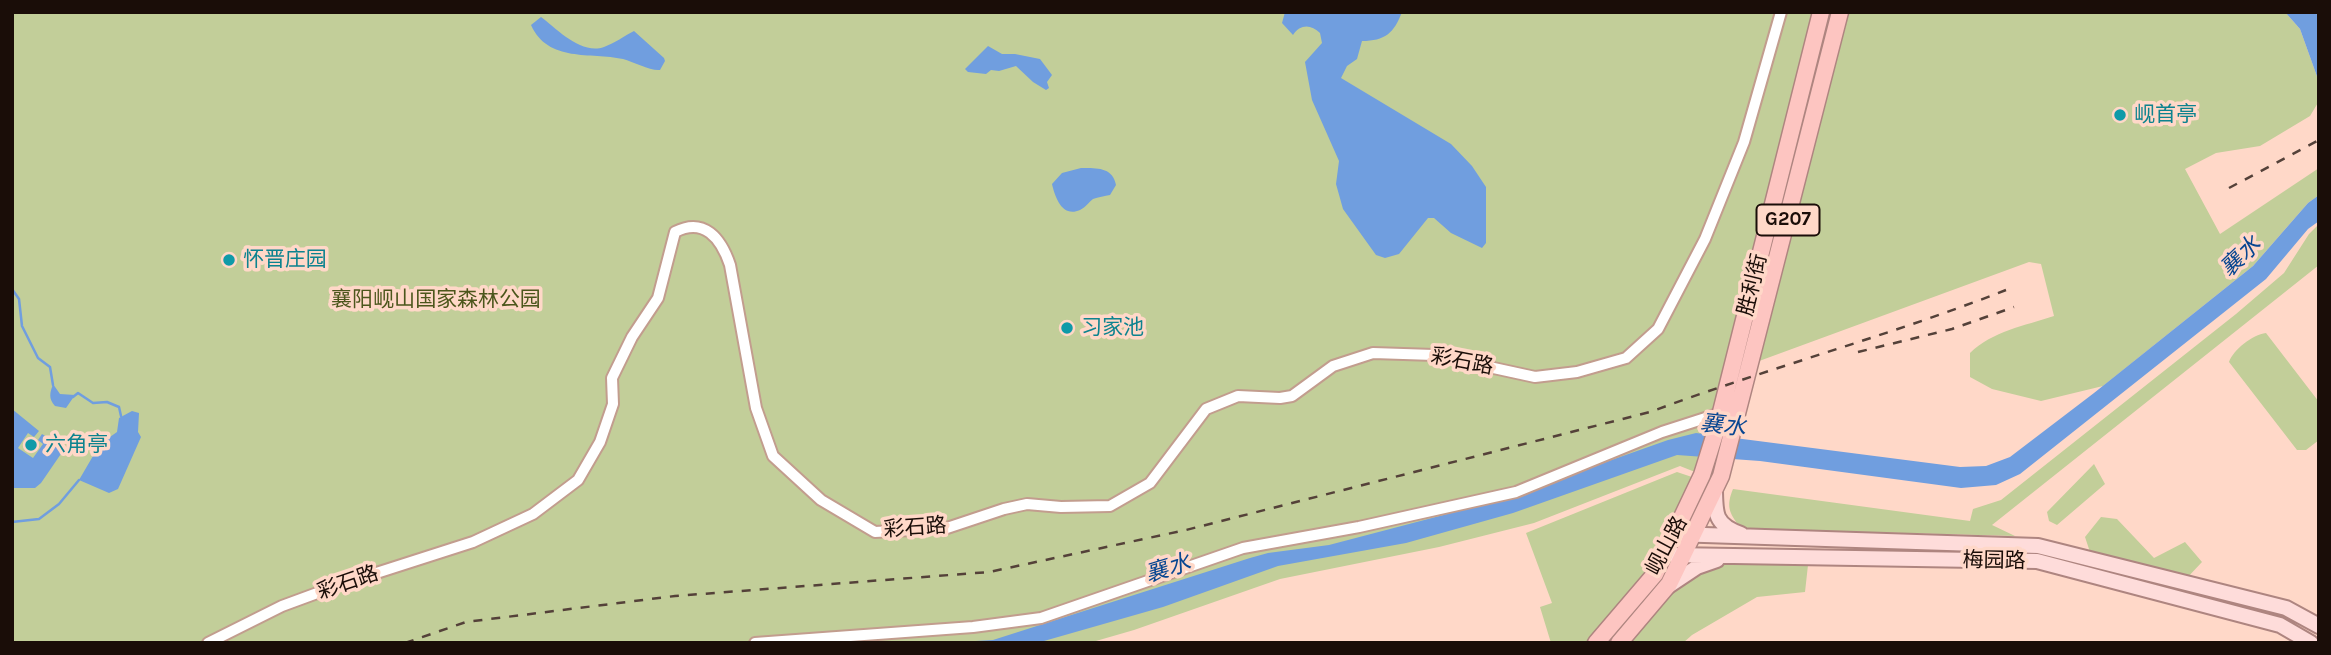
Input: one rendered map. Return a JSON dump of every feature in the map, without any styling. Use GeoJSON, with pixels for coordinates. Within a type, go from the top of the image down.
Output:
{"type":"FeatureCollection","features":[{"type":"Feature","properties":{"kind":"highway","name":"胜利街"},"geometry":{"type":"LineString","coordinates":[[1702,475],[1719,419],[1821,12]]}},
{"type":"Feature","properties":{"kind":"highway","name":"胜利街"},"geometry":{"type":"LineString","coordinates":[[1718,482],[1735,428],[1840,12]]}},
{"type":"Feature","properties":{"kind":"highway","name":"岘山路"},"geometry":{"type":"LineString","coordinates":[[1597,643],[1654,574],[1702,475]]}},
{"type":"Feature","properties":{"kind":"highway","name":"岘山路"},"geometry":{"type":"LineString","coordinates":[[1619,643],[1666,587],[1718,482]]}},
{"type":"Feature","properties":{"kind":"main road"},"geometry":{"type":"LineString","coordinates":[[1718,482],[1716,516],[1726,529],[1749,537]]}},
{"type":"Feature","properties":{"kind":"main road","name":"梅园路"},"geometry":{"type":"LineString","coordinates":[[1674,534],[2038,546],[2286,608],[2319,626]]}},
{"type":"Feature","properties":{"kind":"main road","name":"梅园路"},"geometry":{"type":"LineString","coordinates":[[1664,554],[2037,561],[2280,625],[2311,643]]}},
{"type":"Feature","properties":{"kind":"main road"},"geometry":{"type":"LineString","coordinates":[[1666,587],[1697,567],[1725,556]]}},
{"type":"Feature","properties":{"kind":"street","name":"彩石路"},"geometry":{"type":"LineString","coordinates":[[208,643],[282,606],[473,542],[533,514],[578,480],[600,442],[613,404],[612,378],[632,337],[658,298],[675,232],[685,227],[703,228],[723,245],[730,265],[756,408],[772,456],[821,500],[875,532],[947,528],[1027,504],[1061,507],[1110,506],[1150,483],[1206,409],[1238,396],[1292,396],[1333,366],[1373,354],[1434,355],[1535,377],[1577,372],[1626,358],[1658,329],[1705,239],[1744,142],[1781,12]]}},
{"type":"Feature","properties":{"kind":"street"},"geometry":{"type":"LineString","coordinates":[[755,643],[973,627],[1041,618],[1243,548],[1359,527],[1516,492],[1662,432],[1719,419]]}},
{"type":"Feature","properties":{"kind":"green space","name":"习家池"},"geometry":{"type":"Polygon","coordinates":[[[12,12],[1821,12],[1808,66],[1825,70],[1840,12],[2285,12],[2300,29],[2319,82],[2319,101],[2310,116],[2260,146],[2216,153],[2185,169],[2220,234],[2319,168],[2319,195],[2308,203],[2253,266],[2103,386],[2041,401],[1992,389],[1970,377],[1970,353],[1979,346],[2009,330],[2054,316],[2041,264],[2029,262],[1751,364],[1816,107],[1799,102],[1724,374],[1758,365],[1728,481],[1715,480],[1680,466],[1534,523],[1439,547],[1280,579],[1089,643],[12,643],[12,12]]]}},
{"type":"Feature","properties":{"kind":"green space"},"geometry":{"type":"Polygon","coordinates":[[[2319,224],[2319,265],[1992,525],[2015,536],[1756,529],[1740,527],[1731,513],[1729,505],[1733,489],[1970,521],[1973,509],[2001,500],[2236,314],[2284,273],[2309,234],[2319,224]]]}},
{"type":"Feature","properties":{"kind":"green space"},"geometry":{"type":"Polygon","coordinates":[[[2266,333],[2319,402],[2319,440],[2306,450],[2297,450],[2229,362],[2244,343],[2266,333]]]}},
{"type":"Feature","properties":{"kind":"green space"},"geometry":{"type":"Polygon","coordinates":[[[2094,464],[2105,484],[2057,525],[2049,521],[2047,512],[2094,464]]]}},
{"type":"Feature","properties":{"kind":"green space"},"geometry":{"type":"Polygon","coordinates":[[[1677,472],[1695,478],[1650,574],[1589,643],[1551,643],[1540,607],[1552,603],[1526,533],[1677,472]]]}},
{"type":"Feature","properties":{"kind":"green space"},"geometry":{"type":"Polygon","coordinates":[[[2101,517],[2117,519],[2154,558],[2185,542],[2202,562],[2186,579],[2091,555],[2085,537],[2101,517]]]}},
{"type":"Feature","properties":{"kind":"green space"},"geometry":{"type":"Polygon","coordinates":[[[1694,560],[1808,565],[1805,592],[1757,597],[1683,643],[1626,643],[1694,560]]]}},
{"type":"Feature","properties":{"kind":"water"},"geometry":{"type":"Polygon","coordinates":[[[1285,12],[1402,12],[1388,34],[1362,41],[1357,59],[1347,66],[1341,78],[1451,144],[1472,166],[1486,187],[1486,243],[1482,248],[1451,233],[1434,218],[1428,218],[1399,254],[1385,258],[1376,255],[1343,209],[1336,184],[1339,161],[1312,100],[1305,62],[1322,43],[1320,33],[1306,26],[1293,35],[1282,23],[1285,12]]]}},
{"type":"Feature","properties":{"kind":"water"},"geometry":{"type":"Polygon","coordinates":[[[2285,12],[2315,12],[2319,17],[2319,82],[2300,29],[2285,12]]]}},
{"type":"Feature","properties":{"kind":"water"},"geometry":{"type":"Polygon","coordinates":[[[541,17],[570,40],[587,47],[604,47],[634,31],[665,61],[660,70],[656,70],[623,59],[559,51],[539,37],[531,25],[541,17]]]}},
{"type":"Feature","properties":{"kind":"water"},"geometry":{"type":"Polygon","coordinates":[[[988,46],[1002,54],[1040,59],[1052,75],[1047,82],[1049,88],[1046,90],[1033,82],[1016,66],[999,71],[991,70],[986,74],[968,72],[965,69],[988,46]]]}},
{"type":"Feature","properties":{"kind":"water"},"geometry":{"type":"Polygon","coordinates":[[[1081,168],[1108,172],[1116,185],[1110,195],[1093,199],[1080,210],[1068,211],[1057,200],[1052,184],[1062,173],[1081,168]]]}},
{"type":"Feature","properties":{"kind":"water","name":"襄水"},"geometry":{"type":"Polygon","coordinates":[[[2319,195],[2319,221],[2308,229],[2266,279],[2020,474],[1996,485],[1961,488],[1760,461],[1677,455],[1513,513],[1406,543],[1278,566],[1163,607],[1037,643],[941,643],[993,640],[1268,553],[1329,545],[1493,502],[1668,440],[1696,433],[1960,467],[1986,466],[2010,457],[2253,266],[2308,203],[2319,195]]]}},
{"type":"Feature","properties":{"kind":"water"},"geometry":{"type":"Polygon","coordinates":[[[53,384],[60,394],[75,395],[66,408],[55,406],[51,400],[53,384]]]}},
{"type":"Feature","properties":{"kind":"water"},"geometry":{"type":"Polygon","coordinates":[[[12,409],[39,431],[34,437],[28,433],[18,448],[33,458],[43,444],[38,440],[42,434],[65,448],[35,488],[12,488],[12,409]]]}},
{"type":"Feature","properties":{"kind":"water"},"geometry":{"type":"Polygon","coordinates":[[[132,411],[139,413],[138,432],[141,437],[118,489],[109,493],[79,480],[100,444],[117,432],[119,418],[132,411]]]}},
{"type":"Feature","properties":{"kind":"waterway"},"geometry":{"type":"LineString","coordinates":[[12,289],[19,299],[22,326],[38,358],[50,367],[53,385]]}},
{"type":"Feature","properties":{"kind":"waterway"},"geometry":{"type":"LineString","coordinates":[[73,397],[78,393],[93,403],[107,402],[119,407],[121,416]]}},
{"type":"Feature","properties":{"kind":"waterway"},"geometry":{"type":"LineString","coordinates":[[12,522],[39,519],[59,504],[79,480]]}},
{"type":"Feature","properties":{"kind":"railway"},"geometry":{"type":"LineString","coordinates":[[2229,188],[2319,140]]}},
{"type":"Feature","properties":{"kind":"railway"},"geometry":{"type":"LineString","coordinates":[[405,643],[466,622],[675,596],[989,572],[1186,530],[1650,412],[2006,290]]}},
{"type":"Feature","properties":{"kind":"railway"},"geometry":{"type":"LineString","coordinates":[[1858,352],[1952,329],[2014,307]]}},
{"type":"Feature","properties":{"kind":"place","name":"岘首亭"},"geometry":{"type":"Point","coordinates":[2120,115]}},
{"type":"Feature","properties":{"kind":"place","name":"怀晋庄园"},"geometry":{"type":"Point","coordinates":[229,260]}},
{"type":"Feature","properties":{"kind":"place","name":"习家池"},"geometry":{"type":"Point","coordinates":[1067,328]}},
{"type":"Feature","properties":{"kind":"place","name":"六角亭"},"geometry":{"type":"Point","coordinates":[31,445]}},
{"type":"Feature","properties":{"kind":"park label","name":"襄阳岘山国家森林公园"},"geometry":{"type":"Point","coordinates":[436,300]}}]}
